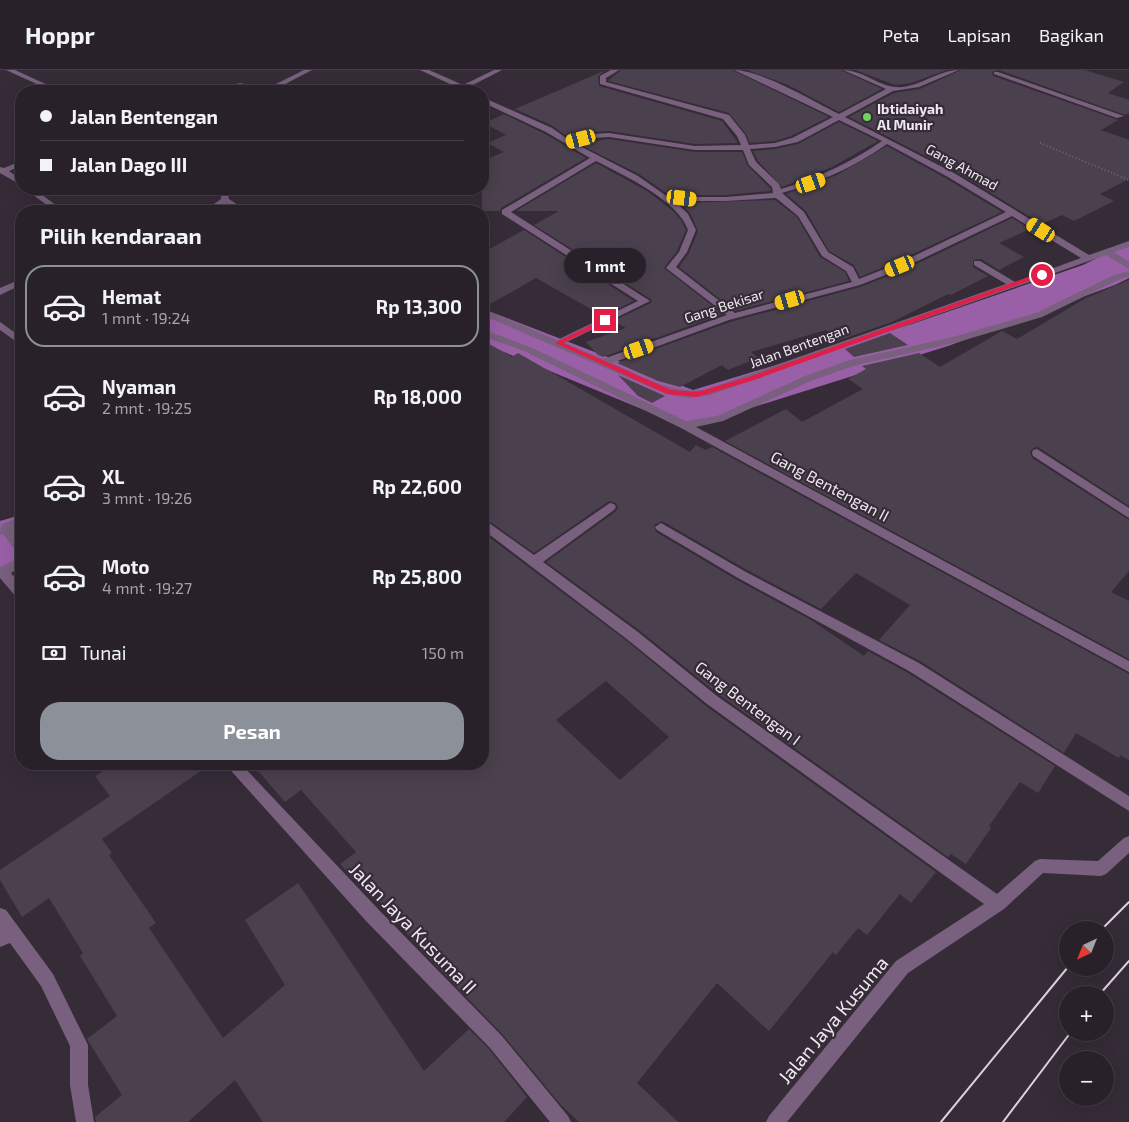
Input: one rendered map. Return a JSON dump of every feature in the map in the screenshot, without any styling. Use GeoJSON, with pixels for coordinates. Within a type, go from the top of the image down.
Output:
{"type":"FeatureCollection","features":[{"type":"Feature","properties":{"kind":"street"},"geometry":{"type":"LineString","coordinates":[[9,70],[43,85]]}},
{"type":"Feature","properties":{"kind":"street"},"geometry":{"type":"LineString","coordinates":[[278,85],[309,70]]}},
{"type":"Feature","properties":{"kind":"street"},"geometry":{"type":"LineString","coordinates":[[423,70],[454,85]]}},
{"type":"Feature","properties":{"kind":"street"},"geometry":{"type":"LineString","coordinates":[[474,85],[499,70]]}},
{"type":"Feature","properties":{"kind":"street"},"geometry":{"type":"LineString","coordinates":[[616,70],[602,78],[602,83],[722,114],[735,127],[752,163],[776,186],[778,193],[801,214],[825,254],[834,262],[850,269],[857,283]]}},
{"type":"Feature","properties":{"kind":"street","name":"Gang Ahmad"},"geometry":{"type":"LineString","coordinates":[[738,70],[839,117],[951,175],[1088,258]]}},
{"type":"Feature","properties":{"kind":"street"},"geometry":{"type":"LineString","coordinates":[[846,70],[892,88],[910,88],[956,70]]}},
{"type":"Feature","properties":{"kind":"street"},"geometry":{"type":"LineString","coordinates":[[988,70],[999,71],[1120,116]]}},
{"type":"Feature","properties":{"kind":"street"},"geometry":{"type":"LineString","coordinates":[[569,142],[593,136],[609,135],[628,136],[678,147],[745,148],[790,141],[892,88]]}},
{"type":"Feature","properties":{"kind":"street"},"geometry":{"type":"LineString","coordinates":[[489,102],[536,123],[595,158],[635,178],[681,210],[687,216],[692,230],[683,252],[671,268],[734,316]]}},
{"type":"Feature","properties":{"kind":"street"},"geometry":{"type":"LineString","coordinates":[[666,199],[726,199],[778,193],[836,173],[886,141]]}},
{"type":"Feature","properties":{"kind":"street"},"geometry":{"type":"LineString","coordinates":[[558,343],[645,301],[504,212],[595,158]]}},
{"type":"Feature","properties":{"kind":"street"},"geometry":{"type":"LineString","coordinates":[[1,170],[15,165]]}},
{"type":"Feature","properties":{"kind":"street"},"geometry":{"type":"LineString","coordinates":[[1,170],[15,179]]}},
{"type":"Feature","properties":{"kind":"street"},"geometry":{"type":"LineString","coordinates":[[38,195],[52,205]]}},
{"type":"Feature","properties":{"kind":"street"},"geometry":{"type":"LineString","coordinates":[[217,205],[225,200],[224,196],[226,195]]}},
{"type":"Feature","properties":{"kind":"street"},"geometry":{"type":"LineString","coordinates":[[225,200],[233,205]]}},
{"type":"Feature","properties":{"kind":"street","name":"Gang Bekisar"},"geometry":{"type":"LineString","coordinates":[[602,363],[664,339],[734,316],[857,283],[900,266],[1013,212]]}},
{"type":"Feature","properties":{"kind":"street","name":"Jalan Bentengan"},"geometry":{"type":"LineString","coordinates":[[489,314],[670,392],[689,395],[706,393],[1129,244]]}},
{"type":"Feature","properties":{"kind":"street"},"geometry":{"type":"LineString","coordinates":[[685,426],[719,419],[809,378],[854,362],[955,340],[1023,320],[1129,268],[1109,252]]}},
{"type":"Feature","properties":{"kind":"street"},"geometry":{"type":"LineString","coordinates":[[977,263],[1014,285]]}},
{"type":"Feature","properties":{"kind":"street"},"geometry":{"type":"LineString","coordinates":[[0,292],[15,285]]}},
{"type":"Feature","properties":{"kind":"street"},"geometry":{"type":"LineString","coordinates":[[0,325],[15,337]]}},
{"type":"Feature","properties":{"kind":"street"},"geometry":{"type":"LineString","coordinates":[[513,341],[527,330]]}},
{"type":"Feature","properties":{"kind":"street","name":"Gang Bentengan II"},"geometry":{"type":"LineString","coordinates":[[489,334],[513,341],[685,426],[1129,668]]}},
{"type":"Feature","properties":{"kind":"street"},"geometry":{"type":"LineString","coordinates":[[1037,454],[1129,514]]}},
{"type":"Feature","properties":{"kind":"street"},"geometry":{"type":"LineString","coordinates":[[535,561],[610,507]]}},
{"type":"Feature","properties":{"kind":"street"},"geometry":{"type":"LineString","coordinates":[[15,524],[4,531],[15,543]]}},
{"type":"Feature","properties":{"kind":"street","name":"Gang Bentengan I"},"geometry":{"type":"LineString","coordinates":[[489,527],[712,700],[998,904]]}},
{"type":"Feature","properties":{"kind":"street"},"geometry":{"type":"LineString","coordinates":[[661,527],[742,574],[914,667],[1129,804]]}},
{"type":"Feature","properties":{"kind":"street"},"geometry":{"type":"LineString","coordinates":[[15,565],[1,572],[15,588]]}},
{"type":"Feature","properties":{"kind":"street","name":"Jalan Jaya Kusuma II"},"geometry":{"type":"LineString","coordinates":[[238,770],[373,916],[496,1042],[562,1122]]}},
{"type":"Feature","properties":{"kind":"street","name":"Jalan Jaya Kusuma"},"geometry":{"type":"LineString","coordinates":[[775,1122],[902,967],[998,904],[1040,866],[1101,869],[1129,843]]}},
{"type":"Feature","properties":{"kind":"street"},"geometry":{"type":"LineString","coordinates":[[0,916],[6,936],[47,980],[79,1045],[79,1085],[85,1122]]}},
{"type":"Feature","properties":{"kind":"path"},"geometry":{"type":"LineString","coordinates":[[1040,143],[1129,180]]}},
{"type":"Feature","properties":{"kind":"building"},"geometry":{"type":"Polygon","coordinates":[[[606,70],[598,76],[599,86],[722,121],[738,143],[695,144],[609,131],[593,132],[569,138],[553,126],[515,109],[606,70]]]}},
{"type":"Feature","properties":{"kind":"building"},"geometry":{"type":"Polygon","coordinates":[[[621,70],[732,70],[829,117],[791,136],[775,141],[750,143],[746,134],[729,113],[608,81],[621,70]]]}},
{"type":"Feature","properties":{"kind":"building"},"geometry":{"type":"Polygon","coordinates":[[[747,70],[841,70],[882,89],[839,112],[788,85],[747,70]]]}},
{"type":"Feature","properties":{"kind":"building"},"geometry":{"type":"Polygon","coordinates":[[[855,70],[947,70],[911,83],[895,85],[855,70]]]}},
{"type":"Feature","properties":{"kind":"building"},"geometry":{"type":"Polygon","coordinates":[[[961,70],[999,70],[992,72],[993,76],[1118,120],[1101,130],[1129,140],[1129,179],[1100,194],[1114,201],[1074,221],[1062,215],[1042,224],[955,171],[849,117],[894,93],[920,89],[961,70]]]}},
{"type":"Feature","properties":{"kind":"building"},"geometry":{"type":"Polygon","coordinates":[[[999,70],[1085,70],[1124,82],[1108,93],[1129,100],[1129,113],[1125,115],[999,70]]]}},
{"type":"Feature","properties":{"kind":"building"},"geometry":{"type":"Polygon","coordinates":[[[504,114],[545,134],[586,158],[501,208],[500,211],[489,211],[489,205],[482,205],[482,195],[489,195],[489,158],[504,152],[489,144],[489,142],[506,135],[489,126],[489,121],[504,114]]]}},
{"type":"Feature","properties":{"kind":"building"},"geometry":{"type":"Polygon","coordinates":[[[839,122],[878,141],[832,167],[782,187],[758,161],[753,151],[798,144],[839,122]]]}},
{"type":"Feature","properties":{"kind":"building"},"geometry":{"type":"Polygon","coordinates":[[[609,139],[695,152],[742,152],[748,166],[771,191],[726,195],[669,195],[639,174],[579,144],[609,139]]]}},
{"type":"Feature","properties":{"kind":"building"},"geometry":{"type":"Polygon","coordinates":[[[887,146],[1002,212],[860,277],[854,265],[829,251],[806,211],[786,194],[837,175],[887,146]]]}},
{"type":"Feature","properties":{"kind":"building"},"geometry":{"type":"Polygon","coordinates":[[[596,163],[647,191],[672,210],[681,220],[686,230],[677,251],[664,268],[723,314],[603,357],[598,355],[586,342],[626,328],[613,321],[651,303],[652,300],[534,225],[559,211],[516,211],[596,163]]]}},
{"type":"Feature","properties":{"kind":"building"},"geometry":{"type":"Polygon","coordinates":[[[775,200],[797,217],[820,257],[845,272],[849,281],[735,311],[679,267],[689,253],[698,231],[690,213],[680,203],[775,200]]]}},
{"type":"Feature","properties":{"kind":"building"},"geometry":{"type":"Polygon","coordinates":[[[1012,218],[1030,229],[999,243],[1024,257],[999,270],[981,259],[973,260],[973,267],[988,276],[892,322],[837,341],[826,330],[751,352],[758,358],[728,370],[722,365],[680,387],[658,381],[617,363],[730,322],[860,287],[904,270],[1012,218]]]}},
{"type":"Feature","properties":{"kind":"building"},"geometry":{"type":"Polygon","coordinates":[[[524,230],[634,301],[603,316],[536,278],[489,305],[489,249],[524,230]]]}},
{"type":"Feature","properties":{"kind":"building"},"geometry":{"type":"Polygon","coordinates":[[[1129,280],[1129,506],[1038,447],[1033,448],[1030,452],[1032,458],[1129,520],[1129,571],[1111,592],[1129,601],[1129,659],[725,441],[786,409],[802,422],[863,389],[848,379],[866,369],[862,366],[919,353],[940,367],[1002,331],[1017,339],[1086,298],[1129,280]]]}},
{"type":"Feature","properties":{"kind":"building"},"geometry":{"type":"Polygon","coordinates":[[[890,333],[908,345],[854,357],[845,349],[890,333]]]}},
{"type":"Feature","properties":{"kind":"building"},"geometry":{"type":"Polygon","coordinates":[[[489,344],[512,357],[518,353],[690,452],[696,445],[706,450],[712,447],[1129,674],[1129,760],[1120,755],[1119,758],[1076,733],[1064,753],[920,661],[879,640],[910,605],[856,573],[821,609],[747,570],[662,521],[654,525],[656,532],[737,580],[811,620],[864,656],[868,651],[908,673],[1055,766],[1038,793],[1020,782],[989,826],[991,828],[966,864],[951,854],[948,857],[718,694],[639,630],[546,562],[615,512],[618,508],[616,503],[609,501],[534,553],[489,521],[489,344]]]}},
{"type":"Feature","properties":{"kind":"building"},"geometry":{"type":"Polygon","coordinates":[[[618,375],[665,396],[652,403],[638,396],[618,375]]]}},
{"type":"Feature","properties":{"kind":"building"},"geometry":{"type":"Polygon","coordinates":[[[489,537],[627,641],[706,706],[936,872],[911,903],[900,894],[867,935],[858,928],[836,955],[833,952],[769,1031],[717,983],[637,1083],[678,1122],[579,1122],[561,1105],[503,1035],[422,951],[368,889],[365,892],[340,864],[356,852],[301,790],[285,802],[257,770],[489,770],[489,537]],[[606,681],[556,720],[620,780],[669,737],[606,681]]]}},
{"type":"Feature","properties":{"kind":"building"},"geometry":{"type":"Polygon","coordinates":[[[104,770],[202,770],[102,839],[112,853],[109,855],[156,923],[149,928],[223,1038],[285,985],[245,920],[298,883],[424,1071],[469,1029],[489,1049],[527,1097],[504,1122],[263,1122],[235,1080],[188,1122],[96,1122],[95,1117],[122,1095],[87,1039],[117,1016],[80,956],[83,953],[49,898],[22,917],[0,880],[0,870],[110,796],[95,776],[104,770]]]}},
{"type":"Feature","properties":{"kind":"waterway"},"geometry":{"type":"LineString","coordinates":[[489,328],[690,409],[930,335],[1099,275],[1129,260]]}},
{"type":"Feature","properties":{"kind":"waterway"},"geometry":{"type":"LineString","coordinates":[[0,548],[15,540]]}},
{"type":"Feature","properties":{"kind":"tram line"},"geometry":{"type":"LineString","coordinates":[[1110,921],[1129,902]]}},
{"type":"Feature","properties":{"kind":"tram line"},"geometry":{"type":"LineString","coordinates":[[1107,986],[1129,961]]}},
{"type":"Feature","properties":{"kind":"tram line"},"geometry":{"type":"LineString","coordinates":[[941,1122],[1061,976]]}},
{"type":"Feature","properties":{"kind":"tram line"},"geometry":{"type":"LineString","coordinates":[[1003,1122],[1064,1041]]}},
{"type":"Feature","properties":{"kind":"place","name":"Ibtidaiyah Al Munir"},"geometry":{"type":"Point","coordinates":[867,117]}},
{"type":"Feature","properties":{"kind":"route"},"geometry":{"type":"LineString","coordinates":[[605,320],[558,343],[670,392],[697,394],[706,393],[752,378],[1042,275]]}}]}
